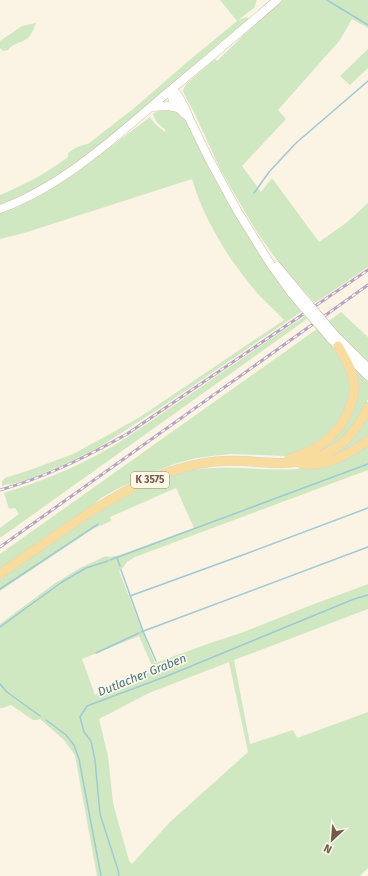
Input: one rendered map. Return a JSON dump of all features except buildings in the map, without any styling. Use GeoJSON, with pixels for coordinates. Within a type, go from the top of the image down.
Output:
{"type":"FeatureCollection","features":[{"type":"Feature","properties":{"kind":"main road"},"geometry":{"type":"LineString","coordinates":[[0,209],[23,200],[58,180],[97,151],[172,90],[277,0]]}},
{"type":"Feature","properties":{"kind":"main road"},"geometry":{"type":"LineString","coordinates":[[172,90],[172,99],[178,108],[190,120]]}},
{"type":"Feature","properties":{"kind":"main road"},"geometry":{"type":"LineString","coordinates":[[172,90],[179,97],[221,182],[238,212],[272,265],[333,336],[368,368]]}},
{"type":"Feature","properties":{"kind":"main road"},"geometry":{"type":"LineString","coordinates":[[151,107],[169,106],[178,108]]}},
{"type":"Feature","properties":{"kind":"main road"},"geometry":{"type":"LineString","coordinates":[[281,463],[307,452],[325,442],[339,428],[349,411],[353,400],[354,384],[352,374],[333,336]]}},
{"type":"Feature","properties":{"kind":"main road"},"geometry":{"type":"LineString","coordinates":[[338,346],[368,376]]}},
{"type":"Feature","properties":{"kind":"main road","name":"K 3575"},"geometry":{"type":"LineString","coordinates":[[0,574],[104,503],[151,479],[186,467],[209,462],[232,461],[281,463],[313,458],[330,451],[340,445],[353,433],[360,424],[368,407]]}},
{"type":"Feature","properties":{"kind":"main road"},"geometry":{"type":"LineString","coordinates":[[291,462],[310,465],[321,464],[345,456],[368,441]]}},
{"type":"Feature","properties":{"kind":"green space"},"geometry":{"type":"Polygon","coordinates":[[[220,0],[257,0],[254,8],[238,20],[247,17],[249,19],[80,161],[46,185],[0,207],[0,195],[27,183],[60,163],[68,157],[68,153],[75,148],[88,144],[133,109],[237,21],[220,0]]]}},
{"type":"Feature","properties":{"kind":"green space"},"geometry":{"type":"Polygon","coordinates":[[[283,0],[368,0],[368,28],[352,19],[340,40],[278,110],[286,119],[242,166],[261,192],[272,178],[319,242],[346,223],[368,203],[368,267],[315,303],[276,259],[255,229],[221,171],[183,90],[186,84],[215,59],[217,61],[259,20],[283,0]]]}},
{"type":"Feature","properties":{"kind":"green space"},"geometry":{"type":"Polygon","coordinates":[[[36,23],[28,38],[12,46],[8,50],[3,51],[0,48],[0,41],[22,26],[36,23]]]}},
{"type":"Feature","properties":{"kind":"green space"},"geometry":{"type":"Polygon","coordinates":[[[368,49],[368,68],[350,85],[340,76],[368,49]]]}},
{"type":"Feature","properties":{"kind":"green space"},"geometry":{"type":"Polygon","coordinates":[[[171,108],[182,115],[188,123],[279,284],[301,312],[172,400],[98,448],[29,479],[2,486],[2,481],[5,478],[73,454],[140,417],[284,320],[254,290],[231,259],[208,220],[192,179],[24,233],[0,239],[0,212],[113,145],[150,117],[155,124],[165,132],[165,129],[158,123],[153,114],[161,109],[171,108]]]}},
{"type":"Feature","properties":{"kind":"green space"},"geometry":{"type":"Polygon","coordinates":[[[341,312],[368,337],[368,362],[347,343],[329,321],[341,312]]]}},
{"type":"Feature","properties":{"kind":"green space"},"geometry":{"type":"Polygon","coordinates":[[[305,316],[307,319],[0,538],[0,528],[19,514],[15,508],[9,509],[4,493],[53,476],[99,454],[123,440],[305,316]]]}},
{"type":"Feature","properties":{"kind":"green space"},"geometry":{"type":"Polygon","coordinates":[[[317,329],[343,359],[352,384],[347,410],[323,440],[294,454],[284,456],[231,454],[196,458],[174,464],[149,474],[101,498],[89,509],[0,570],[0,554],[317,329]]]}},
{"type":"Feature","properties":{"kind":"green space"},"geometry":{"type":"Polygon","coordinates":[[[355,368],[368,382],[368,399],[363,410],[350,431],[338,442],[320,452],[306,455],[348,421],[355,368]]]}},
{"type":"Feature","properties":{"kind":"green space"},"geometry":{"type":"Polygon","coordinates":[[[368,415],[368,438],[344,453],[314,461],[368,415]]]}},
{"type":"Feature","properties":{"kind":"green space"},"geometry":{"type":"Polygon","coordinates":[[[368,444],[368,470],[135,557],[127,562],[119,571],[155,663],[241,633],[368,584],[368,609],[234,660],[250,744],[293,730],[297,738],[368,712],[368,868],[360,876],[97,876],[75,755],[63,739],[40,719],[33,720],[11,705],[0,708],[0,624],[54,584],[80,568],[106,556],[110,557],[120,555],[194,528],[176,488],[110,517],[111,521],[93,529],[0,591],[0,578],[62,535],[111,505],[154,482],[188,471],[203,469],[306,468],[368,444]],[[139,636],[82,659],[95,695],[152,666],[139,636]],[[229,662],[149,693],[99,719],[108,756],[113,803],[129,861],[132,864],[170,822],[248,752],[229,662]]]}},
{"type":"Feature","properties":{"kind":"waterway"},"geometry":{"type":"LineString","coordinates":[[327,0],[368,25]]}},
{"type":"Feature","properties":{"kind":"waterway"},"geometry":{"type":"LineString","coordinates":[[254,193],[269,172],[296,143],[368,81]]}},
{"type":"Feature","properties":{"kind":"waterway"},"geometry":{"type":"LineString","coordinates":[[110,560],[368,464]]}},
{"type":"Feature","properties":{"kind":"waterway"},"geometry":{"type":"LineString","coordinates":[[130,596],[368,508]]}},
{"type":"Feature","properties":{"kind":"waterway"},"geometry":{"type":"LineString","coordinates":[[0,589],[98,524]]}},
{"type":"Feature","properties":{"kind":"waterway"},"geometry":{"type":"LineString","coordinates":[[141,632],[368,547]]}},
{"type":"Feature","properties":{"kind":"waterway"},"geometry":{"type":"LineString","coordinates":[[117,558],[120,566]]}},
{"type":"Feature","properties":{"kind":"waterway"},"geometry":{"type":"LineString","coordinates":[[0,627],[62,582],[86,568],[108,561]]}},
{"type":"Feature","properties":{"kind":"waterway"},"geometry":{"type":"LineString","coordinates":[[121,570],[143,631],[156,661]]}},
{"type":"Feature","properties":{"kind":"waterway","name":"Dutlacher Graben"},"geometry":{"type":"LineString","coordinates":[[119,876],[100,814],[95,760],[91,741],[84,732],[80,717],[87,706],[167,676],[354,599],[368,595]]}},
{"type":"Feature","properties":{"kind":"waterway"},"geometry":{"type":"LineString","coordinates":[[96,653],[139,633]]}},
{"type":"Feature","properties":{"kind":"waterway"},"geometry":{"type":"LineString","coordinates":[[0,684],[7,692],[40,716]]}},
{"type":"Feature","properties":{"kind":"waterway"},"geometry":{"type":"LineString","coordinates":[[46,720],[66,735],[74,745],[79,759],[101,876]]}},
{"type":"Feature","properties":{"kind":"railway"},"geometry":{"type":"LineString","coordinates":[[0,490],[65,466],[127,434],[368,270]]}},
{"type":"Feature","properties":{"kind":"railway"},"geometry":{"type":"LineString","coordinates":[[0,547],[368,285]]}}]}
